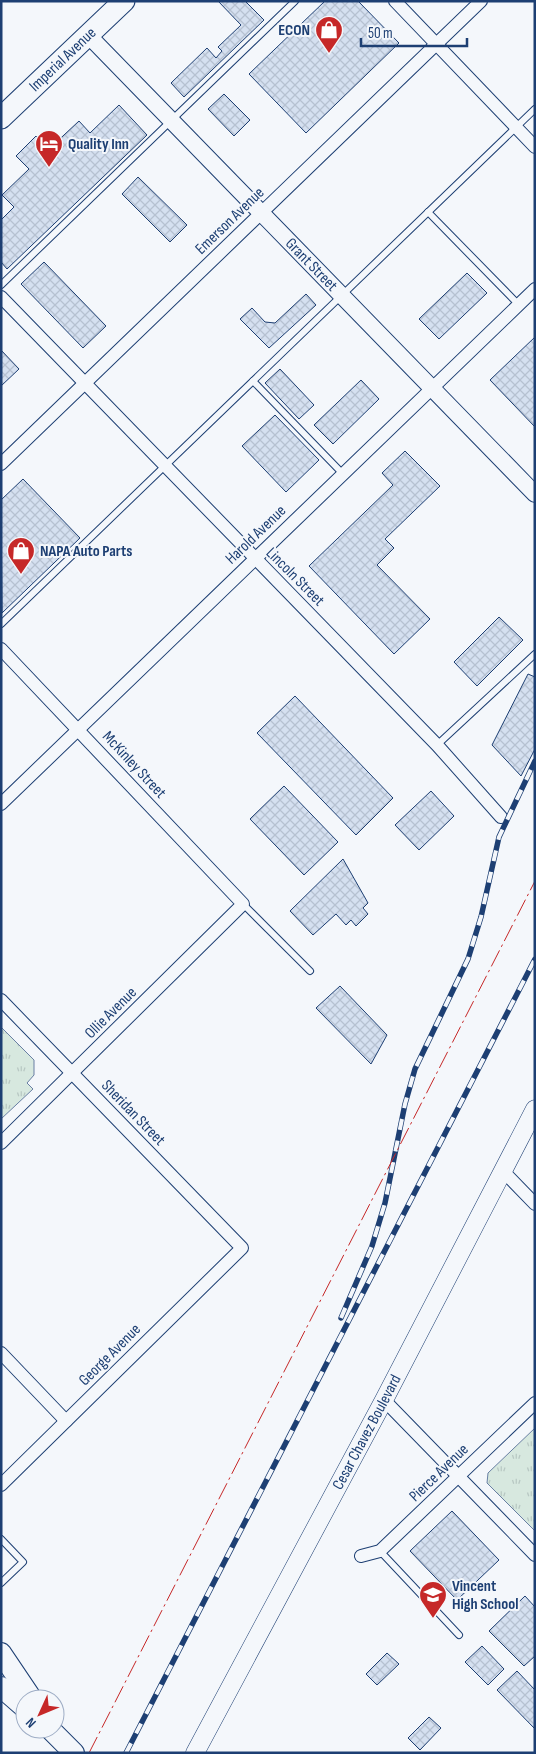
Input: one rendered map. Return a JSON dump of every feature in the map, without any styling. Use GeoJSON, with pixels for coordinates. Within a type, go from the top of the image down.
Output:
{"type":"FeatureCollection","features":[{"type":"Feature","properties":{"kind":"highway","name":"Imperial Avenue"},"geometry":{"type":"LineString","coordinates":[[1,118],[124,1]]}},
{"type":"Feature","properties":{"kind":"main road","name":"Cesar Chavez Boulevard"},"geometry":{"type":"LineString","coordinates":[[196,1753],[384,1400],[535,1109]]}},
{"type":"Feature","properties":{"kind":"main road"},"geometry":{"type":"LineString","coordinates":[[1,1653],[25,1689]]}},
{"type":"Feature","properties":{"kind":"main road"},"geometry":{"type":"LineString","coordinates":[[1,1687],[15,1699]]}},
{"type":"Feature","properties":{"kind":"main road"},"geometry":{"type":"LineString","coordinates":[[61,1739],[74,1753]]}},
{"type":"Feature","properties":{"kind":"street"},"geometry":{"type":"LineString","coordinates":[[395,1],[535,147]]}},
{"type":"Feature","properties":{"kind":"street","name":"Emerson Avenue"},"geometry":{"type":"LineString","coordinates":[[1,464],[481,1]]}},
{"type":"Feature","properties":{"kind":"street","name":"Grant Street"},"geometry":{"type":"LineString","coordinates":[[89,36],[535,494]]}},
{"type":"Feature","properties":{"kind":"street","name":"Harold Avenue"},"geometry":{"type":"LineString","coordinates":[[1,804],[535,289]]}},
{"type":"Feature","properties":{"kind":"street","name":"Lincoln Street"},"geometry":{"type":"LineString","coordinates":[[1,297],[437,745],[501,817]]}},
{"type":"Feature","properties":{"kind":"street","name":"McKinley Street"},"geometry":{"type":"LineString","coordinates":[[1,649],[243,904]]}},
{"type":"Feature","properties":{"kind":"street","name":"Ollie Avenue"},"geometry":{"type":"LineString","coordinates":[[1,1143],[243,904]]}},
{"type":"Feature","properties":{"kind":"street","name":"Sheridan Street"},"geometry":{"type":"LineString","coordinates":[[1,1000],[242,1248]]}},
{"type":"Feature","properties":{"kind":"street"},"geometry":{"type":"LineString","coordinates":[[503,1172],[535,1204]]}},
{"type":"Feature","properties":{"kind":"street","name":"George Avenue"},"geometry":{"type":"LineString","coordinates":[[1,1484],[242,1248]]}},
{"type":"Feature","properties":{"kind":"street"},"geometry":{"type":"LineString","coordinates":[[1,1353],[66,1421]]}},
{"type":"Feature","properties":{"kind":"street"},"geometry":{"type":"LineString","coordinates":[[384,1400],[535,1555]]}},
{"type":"Feature","properties":{"kind":"street","name":"Pierce Avenue"},"geometry":{"type":"LineString","coordinates":[[361,1556],[380,1551],[535,1403]]}},
{"type":"Feature","properties":{"kind":"lane"},"geometry":{"type":"LineString","coordinates":[[1,284],[295,1]]}},
{"type":"Feature","properties":{"kind":"lane"},"geometry":{"type":"LineString","coordinates":[[1,624],[535,109]]}},
{"type":"Feature","properties":{"kind":"lane"},"geometry":{"type":"LineString","coordinates":[[428,212],[519,305]]}},
{"type":"Feature","properties":{"kind":"lane"},"geometry":{"type":"LineString","coordinates":[[253,381],[343,474]]}},
{"type":"Feature","properties":{"kind":"lane"},"geometry":{"type":"LineString","coordinates":[[437,745],[535,654]]}},
{"type":"Feature","properties":{"kind":"lane"},"geometry":{"type":"LineString","coordinates":[[243,904],[310,972]]}},
{"type":"Feature","properties":{"kind":"lane"},"geometry":{"type":"LineString","coordinates":[[1,1539],[23,1562],[1,1583]]}},
{"type":"Feature","properties":{"kind":"lane"},"geometry":{"type":"LineString","coordinates":[[380,1551],[459,1635]]}},
{"type":"Feature","properties":{"kind":"green space"},"geometry":{"type":"Polygon","coordinates":[[[1,1027],[34,1060],[34,1075],[27,1083],[33,1089],[1,1119],[1,1027]]]}},
{"type":"Feature","properties":{"kind":"green space"},"geometry":{"type":"Polygon","coordinates":[[[535,1428],[535,1531],[487,1483],[488,1473],[535,1428]]]}},
{"type":"Feature","properties":{"kind":"building"},"geometry":{"type":"Polygon","coordinates":[[[218,1],[245,1],[264,20],[184,97],[171,83],[207,48],[216,58],[222,51],[218,47],[241,25],[218,1]]]}},
{"type":"Feature","properties":{"kind":"building"},"geometry":{"type":"Polygon","coordinates":[[[325,1],[358,1],[399,43],[306,133],[249,74],[325,1]]]}},
{"type":"Feature","properties":{"kind":"building"},"geometry":{"type":"Polygon","coordinates":[[[224,94],[250,120],[234,136],[208,109],[224,94]]]}},
{"type":"Feature","properties":{"kind":"building"},"geometry":{"type":"Polygon","coordinates":[[[119,105],[147,135],[7,269],[1,262],[1,220],[14,207],[2,195],[29,169],[16,156],[36,136],[49,149],[79,121],[90,133],[119,105]]]}},
{"type":"Feature","properties":{"kind":"building"},"geometry":{"type":"Polygon","coordinates":[[[138,177],[187,225],[170,242],[122,194],[138,177]]]}},
{"type":"Feature","properties":{"kind":"building"},"geometry":{"type":"Polygon","coordinates":[[[44,262],[106,326],[83,348],[21,284],[44,262]]]}},
{"type":"Feature","properties":{"kind":"building"},"geometry":{"type":"Polygon","coordinates":[[[467,273],[487,293],[439,339],[419,319],[467,273]]]}},
{"type":"Feature","properties":{"kind":"building"},"geometry":{"type":"Polygon","coordinates":[[[306,294],[316,305],[269,348],[240,319],[252,308],[265,322],[275,323],[306,294]]]}},
{"type":"Feature","properties":{"kind":"building"},"geometry":{"type":"Polygon","coordinates":[[[535,337],[535,427],[490,380],[535,337]]]}},
{"type":"Feature","properties":{"kind":"building"},"geometry":{"type":"Polygon","coordinates":[[[1,350],[19,369],[1,386],[1,350]]]}},
{"type":"Feature","properties":{"kind":"building"},"geometry":{"type":"Polygon","coordinates":[[[280,369],[314,405],[299,419],[265,383],[280,369]]]}},
{"type":"Feature","properties":{"kind":"building"},"geometry":{"type":"Polygon","coordinates":[[[361,380],[379,399],[333,444],[314,425],[361,380]]]}},
{"type":"Feature","properties":{"kind":"building"},"geometry":{"type":"Polygon","coordinates":[[[275,415],[319,460],[286,492],[242,446],[275,415]]]}},
{"type":"Feature","properties":{"kind":"building"},"geometry":{"type":"Polygon","coordinates":[[[405,451],[440,486],[385,539],[394,548],[377,565],[430,619],[394,654],[309,566],[393,485],[382,473],[405,451]]]}},
{"type":"Feature","properties":{"kind":"building","name":"NAPA Auto Parts"},"geometry":{"type":"Polygon","coordinates":[[[23,479],[80,538],[2,613],[1,500],[23,479]]]}},
{"type":"Feature","properties":{"kind":"building"},"geometry":{"type":"Polygon","coordinates":[[[499,617],[523,640],[477,686],[454,662],[499,617]]]}},
{"type":"Feature","properties":{"kind":"building"},"geometry":{"type":"Polygon","coordinates":[[[528,674],[535,677],[535,749],[521,776],[492,745],[528,674]]]}},
{"type":"Feature","properties":{"kind":"building"},"geometry":{"type":"Polygon","coordinates":[[[295,696],[393,798],[356,835],[257,733],[295,696]]]}},
{"type":"Feature","properties":{"kind":"building"},"geometry":{"type":"Polygon","coordinates":[[[284,786],[338,842],[304,875],[250,819],[284,786]]]}},
{"type":"Feature","properties":{"kind":"building"},"geometry":{"type":"Polygon","coordinates":[[[431,791],[454,816],[419,850],[395,825],[431,791]]]}},
{"type":"Feature","properties":{"kind":"building"},"geometry":{"type":"Polygon","coordinates":[[[343,859],[368,903],[363,908],[368,914],[356,926],[351,920],[346,925],[336,914],[313,935],[290,911],[343,859]]]}},
{"type":"Feature","properties":{"kind":"building"},"geometry":{"type":"Polygon","coordinates":[[[340,986],[387,1035],[371,1064],[316,1008],[340,986]]]}},
{"type":"Feature","properties":{"kind":"building"},"geometry":{"type":"Polygon","coordinates":[[[452,1511],[499,1560],[457,1600],[410,1551],[452,1511]]]}},
{"type":"Feature","properties":{"kind":"building"},"geometry":{"type":"Polygon","coordinates":[[[525,1596],[535,1607],[535,1656],[524,1666],[489,1631],[525,1596]]]}},
{"type":"Feature","properties":{"kind":"building"},"geometry":{"type":"Polygon","coordinates":[[[482,1646],[504,1669],[488,1685],[465,1662],[482,1646]]]}},
{"type":"Feature","properties":{"kind":"building"},"geometry":{"type":"Polygon","coordinates":[[[387,1653],[399,1664],[377,1685],[366,1674],[387,1653]]]}},
{"type":"Feature","properties":{"kind":"building"},"geometry":{"type":"Polygon","coordinates":[[[517,1671],[535,1690],[535,1729],[497,1690],[517,1671]]]}},
{"type":"Feature","properties":{"kind":"building"},"geometry":{"type":"Polygon","coordinates":[[[429,1717],[441,1728],[420,1750],[408,1738],[429,1717]]]}},
{"type":"Feature","properties":{"kind":"railway"},"geometry":{"type":"LineString","coordinates":[[341,1318],[372,1246],[385,1203],[405,1104],[415,1069],[468,959],[481,917],[499,837],[535,761]]}},
{"type":"Feature","properties":{"kind":"railway"},"geometry":{"type":"LineString","coordinates":[[126,1753],[535,959]]}},
{"type":"Feature","properties":{"kind":"power"},"geometry":{"type":"LineString","coordinates":[[89,1753],[535,881]]}},
{"type":"Feature","properties":{"kind":"place","name":"ECON"},"geometry":{"type":"Point","coordinates":[329,54]}},
{"type":"Feature","properties":{"kind":"place","name":"Quality Inn"},"geometry":{"type":"Point","coordinates":[49,168]}},
{"type":"Feature","properties":{"kind":"place","name":"NAPA Auto Parts"},"geometry":{"type":"Point","coordinates":[21,575]}},
{"type":"Feature","properties":{"kind":"place","name":"Vincent High School"},"geometry":{"type":"Point","coordinates":[433,1619]}}]}
